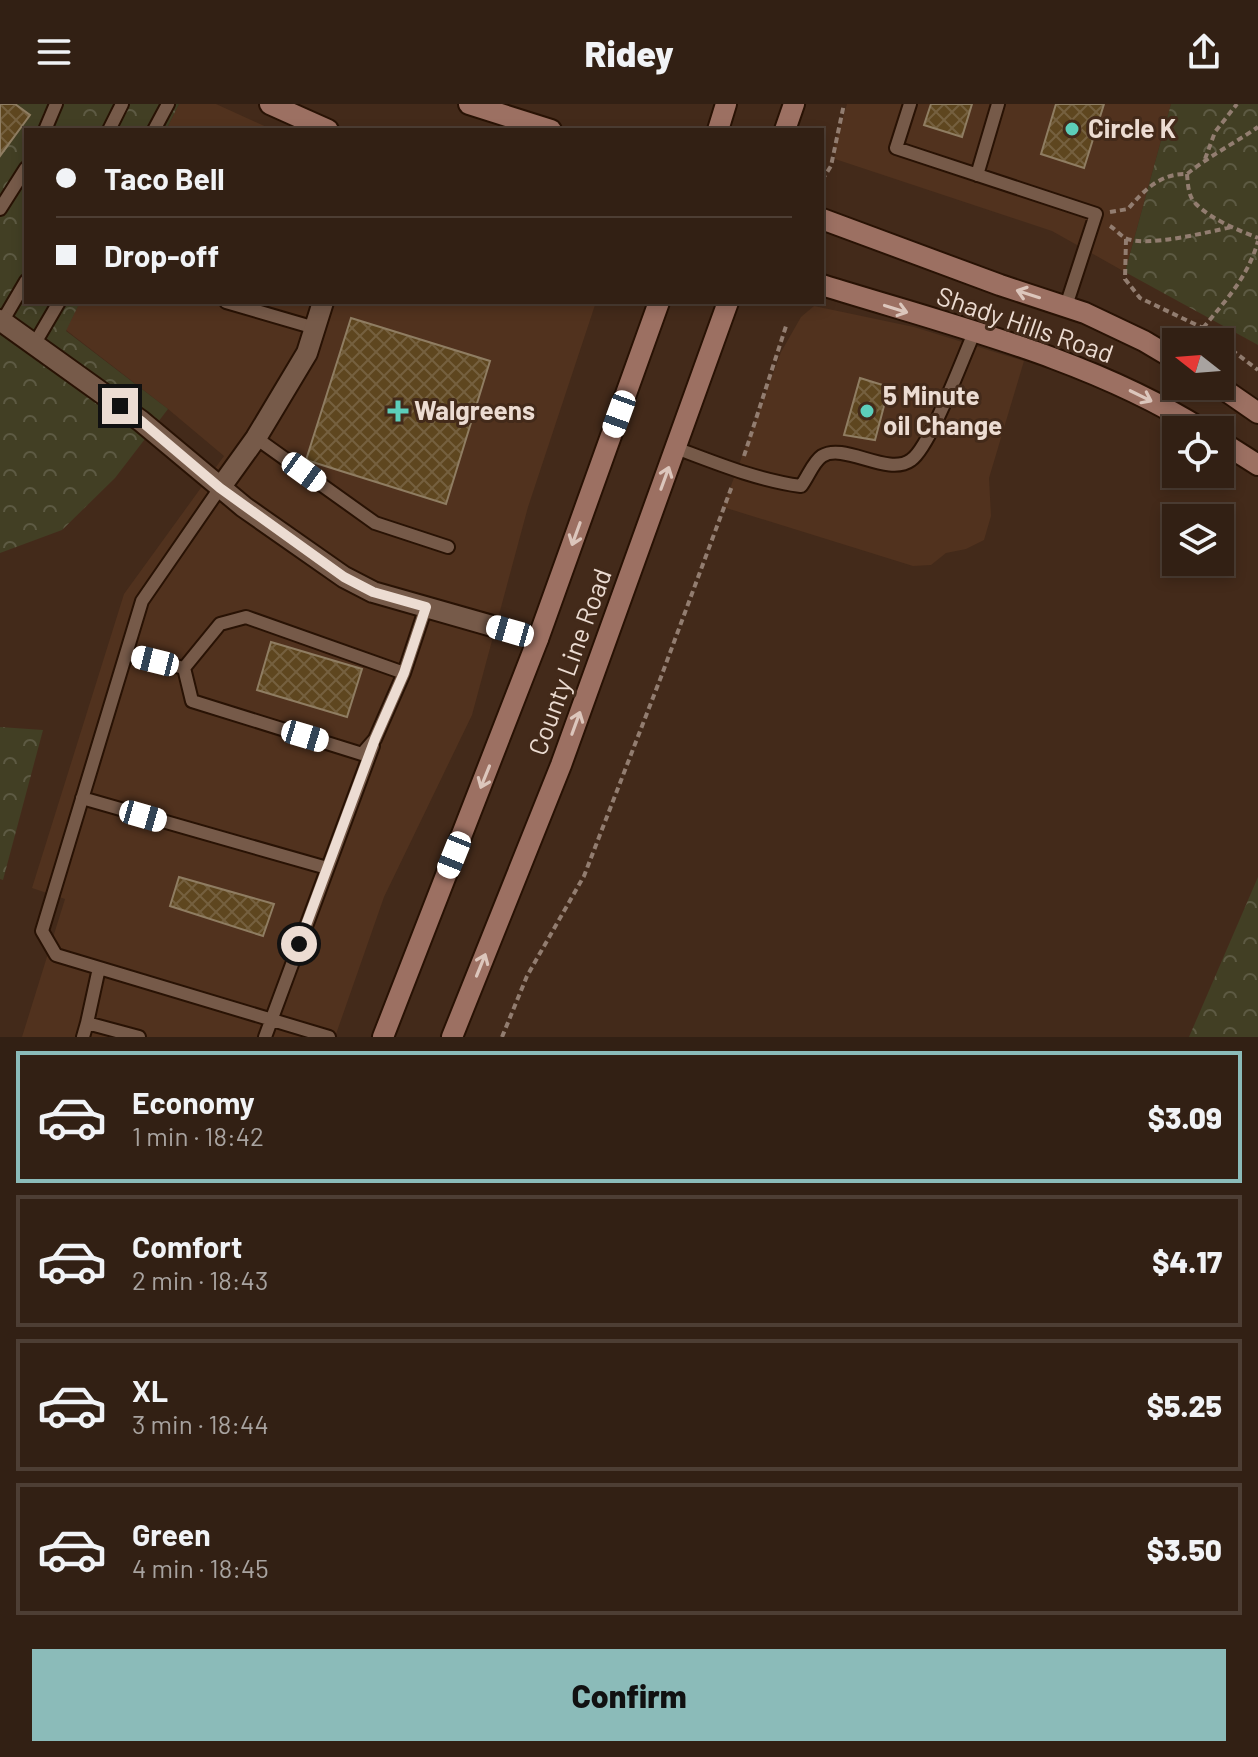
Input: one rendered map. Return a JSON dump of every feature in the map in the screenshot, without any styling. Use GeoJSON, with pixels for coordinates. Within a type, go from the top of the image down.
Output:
{"type":"FeatureCollection","features":[{"type":"Feature","properties":{"kind":"main road"},"geometry":{"type":"LineString","coordinates":[[270,104],[324,128]]}},
{"type":"Feature","properties":{"kind":"main road"},"geometry":{"type":"LineString","coordinates":[[469,104],[545,128]]}},
{"type":"Feature","properties":{"kind":"main road"},"geometry":{"type":"LineString","coordinates":[[719,128],[726,104]]}},
{"type":"Feature","properties":{"kind":"main road"},"geometry":{"type":"LineString","coordinates":[[786,128],[794,104]]}},
{"type":"Feature","properties":{"kind":"main road","name":"Shady Hills Road"},"geometry":{"type":"LineString","coordinates":[[824,220],[1085,313],[1162,352]]}},
{"type":"Feature","properties":{"kind":"main road","name":"Shady Hills Road"},"geometry":{"type":"LineString","coordinates":[[824,286],[1022,347],[1119,385],[1181,416]]}},
{"type":"Feature","properties":{"kind":"main road","name":"County Line Road"},"geometry":{"type":"LineString","coordinates":[[383,1037],[538,639],[658,304]]}},
{"type":"Feature","properties":{"kind":"main road","name":"County Line Road"},"geometry":{"type":"LineString","coordinates":[[452,1037],[561,765],[727,304]]}},
{"type":"Feature","properties":{"kind":"main road"},"geometry":{"type":"LineString","coordinates":[[1234,396],[1258,413]]}},
{"type":"Feature","properties":{"kind":"main road"},"geometry":{"type":"LineString","coordinates":[[1234,450],[1258,465]]}},
{"type":"Feature","properties":{"kind":"street"},"geometry":{"type":"LineString","coordinates":[[220,488],[256,438],[307,353],[322,304]]}},
{"type":"Feature","properties":{"kind":"street"},"geometry":{"type":"LineString","coordinates":[[1,321],[141,421],[220,488],[344,577],[373,592],[538,639]]}},
{"type":"Feature","properties":{"kind":"lane"},"geometry":{"type":"LineString","coordinates":[[46,128],[56,104]]}},
{"type":"Feature","properties":{"kind":"lane"},"geometry":{"type":"LineString","coordinates":[[110,128],[122,104]]}},
{"type":"Feature","properties":{"kind":"lane"},"geometry":{"type":"LineString","coordinates":[[155,128],[168,104]]}},
{"type":"Feature","properties":{"kind":"lane"},"geometry":{"type":"LineString","coordinates":[[910,104],[896,148],[1096,214],[1066,306]]}},
{"type":"Feature","properties":{"kind":"lane"},"geometry":{"type":"LineString","coordinates":[[977,175],[998,104]]}},
{"type":"Feature","properties":{"kind":"lane"},"geometry":{"type":"LineString","coordinates":[[0,209],[24,171]]}},
{"type":"Feature","properties":{"kind":"lane"},"geometry":{"type":"LineString","coordinates":[[1,321],[24,284]]}},
{"type":"Feature","properties":{"kind":"lane"},"geometry":{"type":"LineString","coordinates":[[35,343],[58,304]]}},
{"type":"Feature","properties":{"kind":"lane"},"geometry":{"type":"LineString","coordinates":[[233,304],[315,328]]}},
{"type":"Feature","properties":{"kind":"lane"},"geometry":{"type":"LineString","coordinates":[[676,448],[738,471],[801,486],[818,459],[829,453],[893,466],[902,465],[920,454],[974,333]]}},
{"type":"Feature","properties":{"kind":"lane"},"geometry":{"type":"LineString","coordinates":[[256,438],[375,523],[448,547]]}},
{"type":"Feature","properties":{"kind":"lane"},"geometry":{"type":"LineString","coordinates":[[220,488],[142,601],[42,931],[56,955],[329,1037]]}},
{"type":"Feature","properties":{"kind":"lane"},"geometry":{"type":"LineString","coordinates":[[265,1037],[375,739],[404,673],[426,607]]}},
{"type":"Feature","properties":{"kind":"lane"},"geometry":{"type":"LineString","coordinates":[[184,668],[220,624],[246,617],[404,673]]}},
{"type":"Feature","properties":{"kind":"lane"},"geometry":{"type":"LineString","coordinates":[[126,654],[184,668]]}},
{"type":"Feature","properties":{"kind":"lane"},"geometry":{"type":"LineString","coordinates":[[184,668],[192,701],[362,754],[375,739]]}},
{"type":"Feature","properties":{"kind":"lane"},"geometry":{"type":"LineString","coordinates":[[82,798],[327,868]]}},
{"type":"Feature","properties":{"kind":"lane"},"geometry":{"type":"LineString","coordinates":[[83,1037],[99,968]]}},
{"type":"Feature","properties":{"kind":"lane"},"geometry":{"type":"LineString","coordinates":[[87,1023],[130,1036]]}},
{"type":"Feature","properties":{"kind":"path"},"geometry":{"type":"LineString","coordinates":[[824,177],[831,166],[844,104]]}},
{"type":"Feature","properties":{"kind":"path"},"geometry":{"type":"LineString","coordinates":[[1205,159],[1215,132],[1237,104]]}},
{"type":"Feature","properties":{"kind":"path"},"geometry":{"type":"LineString","coordinates":[[1096,214],[1128,209],[1144,189],[1166,177],[1187,174],[1205,159],[1230,147],[1258,127]]}},
{"type":"Feature","properties":{"kind":"path"},"geometry":{"type":"LineString","coordinates":[[1126,239],[1125,279],[1140,298],[1203,328],[1236,287],[1252,261],[1258,240],[1218,220],[1196,204],[1188,189],[1187,174]]}},
{"type":"Feature","properties":{"kind":"path"},"geometry":{"type":"LineString","coordinates":[[1096,214],[1126,239],[1172,239],[1232,227]]}},
{"type":"Feature","properties":{"kind":"path"},"geometry":{"type":"LineString","coordinates":[[502,1037],[527,976],[584,876],[738,471],[787,323]]}},
{"type":"Feature","properties":{"kind":"path"},"geometry":{"type":"LineString","coordinates":[[1234,352],[1258,370]]}},
{"type":"Feature","properties":{"kind":"shaded area"},"geometry":{"type":"Polygon","coordinates":[[[179,104],[216,104],[269,128],[167,128],[179,104]]]}},
{"type":"Feature","properties":{"kind":"shaded area"},"geometry":{"type":"Polygon","coordinates":[[[847,104],[1171,104],[1125,272],[1052,231],[835,159],[834,147],[847,104]]]}},
{"type":"Feature","properties":{"kind":"shaded area"},"geometry":{"type":"Polygon","coordinates":[[[79,304],[595,304],[528,507],[472,715],[384,897],[335,1037],[22,1037],[65,899],[32,888],[124,594],[224,456],[66,330],[79,304]]]}},
{"type":"Feature","properties":{"kind":"shaded area"},"geometry":{"type":"Polygon","coordinates":[[[814,306],[914,327],[1024,361],[989,478],[991,516],[984,540],[966,549],[946,553],[931,565],[913,566],[723,507],[781,352],[801,317],[814,306]]]}},
{"type":"Feature","properties":{"kind":"green space"},"geometry":{"type":"Polygon","coordinates":[[[0,104],[179,104],[167,128],[24,128],[24,304],[79,304],[66,331],[168,409],[115,478],[62,530],[0,553],[0,104]]]}},
{"type":"Feature","properties":{"kind":"green space"},"geometry":{"type":"Polygon","coordinates":[[[1171,104],[1258,104],[1258,345],[1234,332],[1234,328],[1227,328],[1125,272],[1171,104]]]}},
{"type":"Feature","properties":{"kind":"green space"},"geometry":{"type":"Polygon","coordinates":[[[0,727],[43,730],[3,880],[0,879],[0,727]]]}},
{"type":"Feature","properties":{"kind":"green space"},"geometry":{"type":"Polygon","coordinates":[[[1258,877],[1258,1037],[1189,1037],[1258,877]]]}},
{"type":"Feature","properties":{"kind":"building"},"geometry":{"type":"Polygon","coordinates":[[[0,104],[15,104],[30,115],[0,156],[0,104]]]}},
{"type":"Feature","properties":{"kind":"building"},"geometry":{"type":"Polygon","coordinates":[[[931,104],[972,104],[962,137],[924,125],[931,104]]]}},
{"type":"Feature","properties":{"kind":"building","name":"Circle K"},"geometry":{"type":"Polygon","coordinates":[[[1056,104],[1104,104],[1084,168],[1041,154],[1056,104]]]}},
{"type":"Feature","properties":{"kind":"building","name":"Walgreens"},"geometry":{"type":"Polygon","coordinates":[[[351,318],[490,361],[446,504],[306,460],[351,318]]]}},
{"type":"Feature","properties":{"kind":"building","name":"5 Minute oil Change"},"geometry":{"type":"Polygon","coordinates":[[[860,378],[889,387],[875,440],[844,435],[860,378]]]}},
{"type":"Feature","properties":{"kind":"building"},"geometry":{"type":"Polygon","coordinates":[[[271,642],[362,669],[347,717],[257,690],[271,642]]]}},
{"type":"Feature","properties":{"kind":"building"},"geometry":{"type":"Polygon","coordinates":[[[179,877],[274,904],[263,936],[170,906],[179,877]]]}},
{"type":"Feature","properties":{"kind":"place","name":"Circle K"},"geometry":{"type":"Point","coordinates":[1072,129]}},
{"type":"Feature","properties":{"kind":"place","name":"Walgreens"},"geometry":{"type":"Point","coordinates":[398,411]}},
{"type":"Feature","properties":{"kind":"place","name":"5 Minute oil Change"},"geometry":{"type":"Point","coordinates":[867,411]}},
{"type":"Feature","properties":{"kind":"route"},"geometry":{"type":"LineString","coordinates":[[120,406],[244,507],[344,577],[373,592],[426,607],[404,673],[375,739],[299,944]]}}]}
